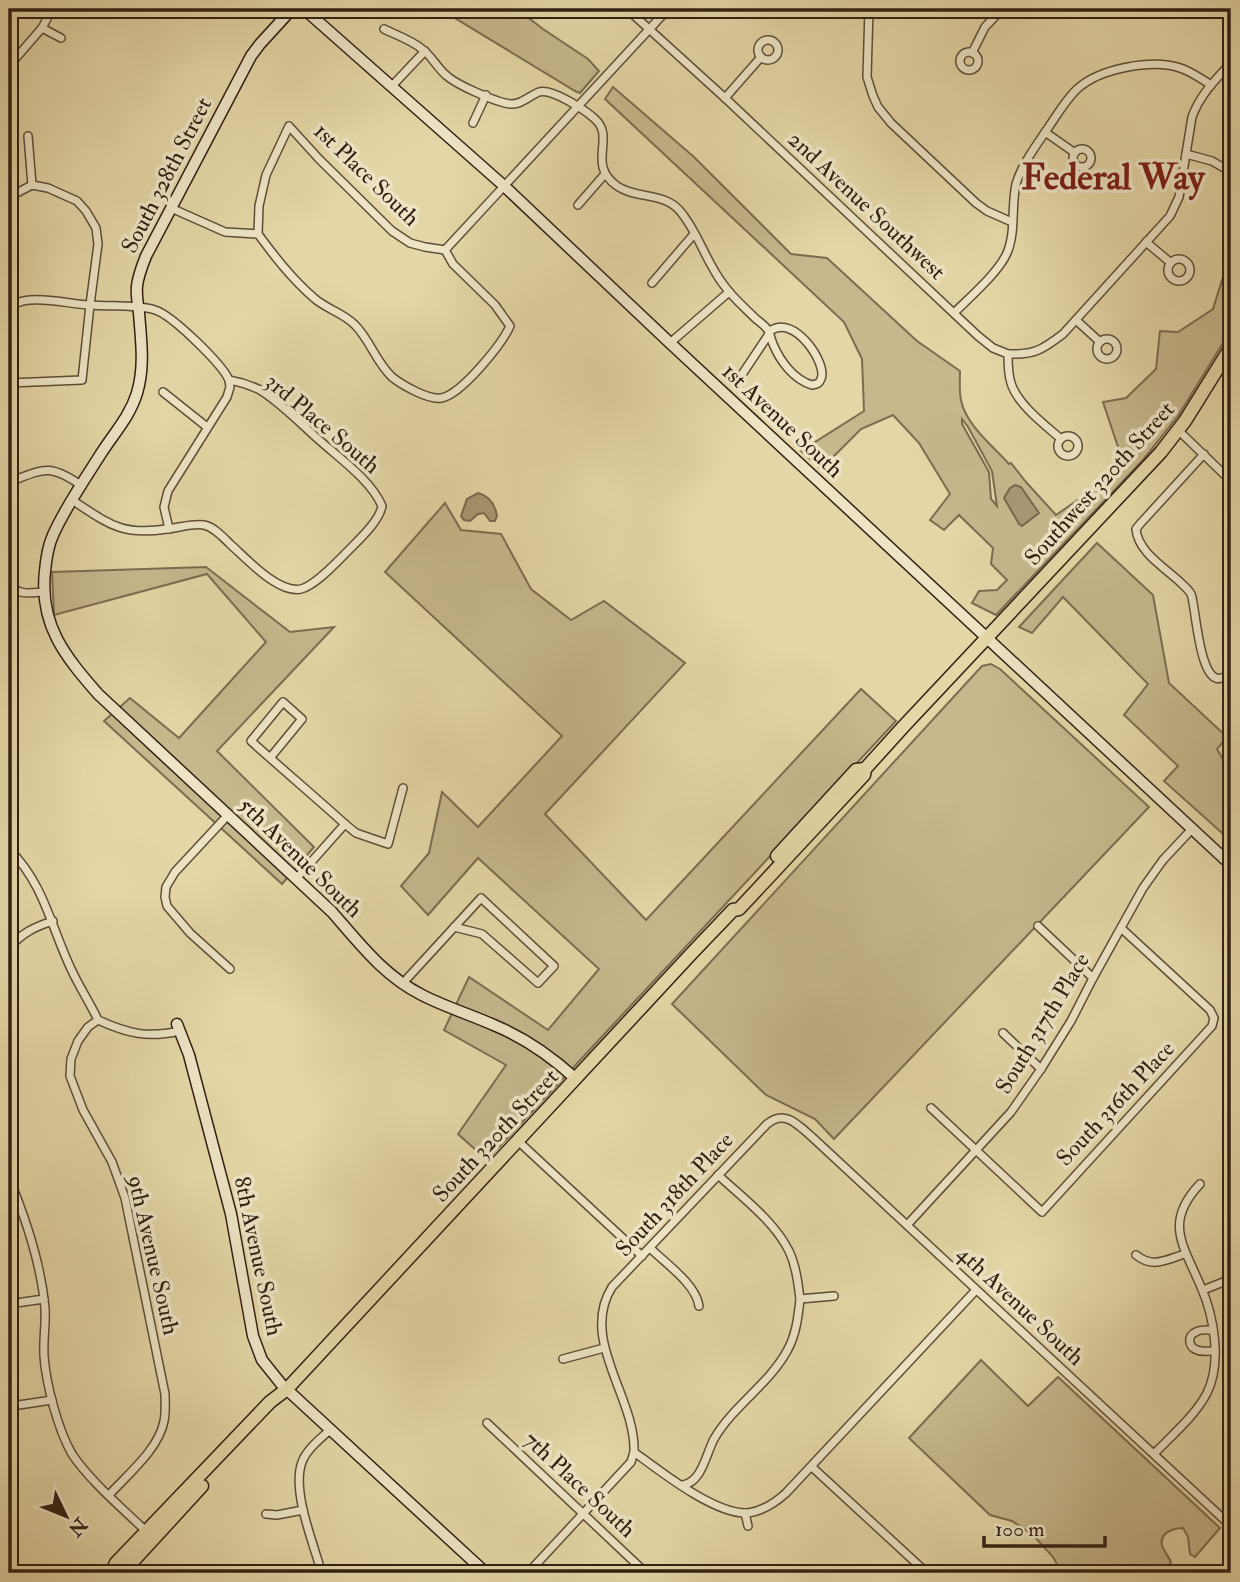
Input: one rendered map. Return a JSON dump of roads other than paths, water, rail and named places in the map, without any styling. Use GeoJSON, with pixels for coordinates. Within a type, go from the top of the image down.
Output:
{"type":"FeatureCollection","features":[{"type":"Feature","properties":{"kind":"main road","name":"Southwest 320th Street"},"geometry":{"type":"LineString","coordinates":[[986,637],[1179,431],[1227,362],[1231,347]]}},
{"type":"Feature","properties":{"kind":"main road","name":"South 320th Street"},"geometry":{"type":"LineString","coordinates":[[115,1573],[143,1545],[147,1532],[270,1402],[287,1389],[733,910],[735,901],[856,770],[865,769],[986,637]]}},
{"type":"Feature","properties":{"kind":"main road","name":"South 320th Street"},"geometry":{"type":"LineString","coordinates":[[115,1573],[125,1570],[277,1406],[287,1389]]}},
{"type":"Feature","properties":{"kind":"main road"},"geometry":{"type":"LineString","coordinates":[[176,1514],[177,1507],[219,1457]]}},
{"type":"Feature","properties":{"kind":"street"},"geometry":{"type":"LineString","coordinates":[[9,66],[42,28],[52,9]]}},
{"type":"Feature","properties":{"kind":"street","name":"South 328th Street"},"geometry":{"type":"LineString","coordinates":[[45,608],[45,567],[52,537],[72,500],[124,422],[137,392],[142,367],[137,285],[141,268],[251,56],[292,9]]}},
{"type":"Feature","properties":{"kind":"street","name":"1st Avenue South"},"geometry":{"type":"LineString","coordinates":[[304,9],[503,185],[1231,865]]}},
{"type":"Feature","properties":{"kind":"street","name":"2nd Avenue Southwest"},"geometry":{"type":"LineString","coordinates":[[626,9],[954,313],[993,348],[1008,354]]}},
{"type":"Feature","properties":{"kind":"street"},"geometry":{"type":"LineString","coordinates":[[171,208],[225,232],[258,233],[297,282],[316,300],[357,327],[394,378],[432,398],[445,397],[477,372],[510,326],[495,305],[453,264],[446,250],[503,185],[668,9]]}},
{"type":"Feature","properties":{"kind":"street"},"geometry":{"type":"LineString","coordinates":[[869,9],[867,77],[878,107],[891,123],[976,203],[1012,222]]}},
{"type":"Feature","properties":{"kind":"street"},"geometry":{"type":"LineString","coordinates":[[972,52],[985,27],[1003,9]]}},
{"type":"Feature","properties":{"kind":"street"},"geometry":{"type":"LineString","coordinates":[[42,28],[61,38]]}},
{"type":"Feature","properties":{"kind":"street"},"geometry":{"type":"LineString","coordinates":[[384,29],[425,51],[448,77],[502,102],[522,102],[540,92],[548,91],[595,119],[601,127],[603,137],[601,164],[605,174],[626,191],[665,200],[674,205],[683,214],[715,273],[729,292],[769,333],[777,354],[793,373],[809,384],[816,385],[822,378],[813,352],[805,340],[786,328],[775,328],[769,333],[743,373]]}},
{"type":"Feature","properties":{"kind":"street"},"geometry":{"type":"LineString","coordinates":[[391,88],[425,51]]}},
{"type":"Feature","properties":{"kind":"street"},"geometry":{"type":"LineString","coordinates":[[724,98],[761,57]]}},
{"type":"Feature","properties":{"kind":"street"},"geometry":{"type":"LineString","coordinates":[[1061,439],[1032,413],[1013,389],[1008,354],[1025,355],[1044,348],[1063,334],[1170,216],[1181,187],[1196,107],[1211,85],[1231,64]]}},
{"type":"Feature","properties":{"kind":"street"},"geometry":{"type":"LineString","coordinates":[[954,313],[1007,255],[1016,185],[1021,171],[1076,90],[1088,81],[1117,69],[1153,65],[1182,68],[1211,85]]}},
{"type":"Feature","properties":{"kind":"street"},"geometry":{"type":"LineString","coordinates":[[473,123],[486,95]]}},
{"type":"Feature","properties":{"kind":"street","name":"1st Place South"},"geometry":{"type":"LineString","coordinates":[[258,233],[259,206],[266,175],[289,126],[392,231],[410,243],[446,250]]}},
{"type":"Feature","properties":{"kind":"street"},"geometry":{"type":"LineString","coordinates":[[1045,132],[1075,153]]}},
{"type":"Feature","properties":{"kind":"street"},"geometry":{"type":"LineString","coordinates":[[28,136],[32,184]]}},
{"type":"Feature","properties":{"kind":"street"},"geometry":{"type":"LineString","coordinates":[[1186,154],[1212,161],[1231,172]]}},
{"type":"Feature","properties":{"kind":"street"},"geometry":{"type":"LineString","coordinates":[[578,205],[605,174]]}},
{"type":"Feature","properties":{"kind":"street"},"geometry":{"type":"LineString","coordinates":[[9,197],[32,184],[77,201],[96,228],[98,244],[82,380],[9,383]]}},
{"type":"Feature","properties":{"kind":"street"},"geometry":{"type":"LineString","coordinates":[[652,283],[694,234]]}},
{"type":"Feature","properties":{"kind":"street"},"geometry":{"type":"LineString","coordinates":[[1146,242],[1171,263]]}},
{"type":"Feature","properties":{"kind":"street"},"geometry":{"type":"LineString","coordinates":[[670,343],[729,292]]}},
{"type":"Feature","properties":{"kind":"street","name":"3rd Place South"},"geometry":{"type":"LineString","coordinates":[[9,305],[42,299],[90,306],[155,310],[173,321],[221,366],[229,380],[249,385],[273,400],[365,482],[382,506],[377,518],[336,563],[307,587],[296,590],[276,582],[209,527],[202,525],[169,529]]}},
{"type":"Feature","properties":{"kind":"street"},"geometry":{"type":"LineString","coordinates":[[1076,320],[1100,342]]}},
{"type":"Feature","properties":{"kind":"street"},"geometry":{"type":"LineString","coordinates":[[72,500],[124,530],[144,532],[169,529],[164,507],[168,491],[227,397],[229,380]]}},
{"type":"Feature","properties":{"kind":"street"},"geometry":{"type":"LineString","coordinates":[[163,392],[207,427]]}},
{"type":"Feature","properties":{"kind":"street"},"geometry":{"type":"LineString","coordinates":[[1179,431],[1231,481]]}},
{"type":"Feature","properties":{"kind":"street"},"geometry":{"type":"LineString","coordinates":[[1204,454],[1136,529],[1139,542],[1146,551],[1190,593],[1207,669],[1217,677],[1224,677],[1229,671]]}},
{"type":"Feature","properties":{"kind":"street"},"geometry":{"type":"LineString","coordinates":[[9,482],[37,471],[53,470],[82,486]]}},
{"type":"Feature","properties":{"kind":"street"},"geometry":{"type":"LineString","coordinates":[[9,582],[16,591],[26,594],[43,592]]}},
{"type":"Feature","properties":{"kind":"street","name":"5th Avenue South"},"geometry":{"type":"LineString","coordinates":[[45,608],[58,640],[86,680],[332,912],[382,967],[421,995],[522,1038],[540,1049],[576,1079]]}},
{"type":"Feature","properties":{"kind":"street"},"geometry":{"type":"LineString","coordinates":[[270,758],[302,719],[284,702],[251,741],[270,758],[345,824],[356,833],[388,844],[403,788]]}},
{"type":"Feature","properties":{"kind":"street"},"geometry":{"type":"LineString","coordinates":[[228,816],[176,872],[166,887],[165,897],[167,906],[190,933],[230,969]]}},
{"type":"Feature","properties":{"kind":"street"},"geometry":{"type":"LineString","coordinates":[[296,878],[345,824]]}},
{"type":"Feature","properties":{"kind":"street","name":"South 317th Place"},"geometry":{"type":"LineString","coordinates":[[908,1224],[1011,1112],[1072,1021],[1143,888],[1163,860],[1192,829]]}},
{"type":"Feature","properties":{"kind":"street"},"geometry":{"type":"LineString","coordinates":[[9,849],[23,864],[40,891],[71,970],[99,1020],[135,1033],[149,1035],[179,1028]]}},
{"type":"Feature","properties":{"kind":"street"},"geometry":{"type":"LineString","coordinates":[[403,983],[454,927],[481,898],[554,966],[538,983],[482,934],[454,927]]}},
{"type":"Feature","properties":{"kind":"street"},"geometry":{"type":"LineString","coordinates":[[9,948],[23,933],[53,921]]}},
{"type":"Feature","properties":{"kind":"street"},"geometry":{"type":"LineString","coordinates":[[1038,926],[1093,978]]}},
{"type":"Feature","properties":{"kind":"street","name":"South 316th Place"},"geometry":{"type":"LineString","coordinates":[[976,1150],[1042,1212],[1212,1026],[1214,1018],[1210,1010],[1121,928]]}},
{"type":"Feature","properties":{"kind":"street","name":"9th Avenue South"},"geometry":{"type":"LineString","coordinates":[[99,1020],[88,1027],[78,1041],[71,1059],[70,1076],[83,1110],[112,1162],[125,1198],[165,1394],[164,1422],[157,1441],[109,1495]]}},
{"type":"Feature","properties":{"kind":"street","name":"8th Avenue South"},"geometry":{"type":"LineString","coordinates":[[179,1028],[190,1055],[231,1214],[255,1344],[267,1367],[287,1389],[486,1573]]}},
{"type":"Feature","properties":{"kind":"street"},"geometry":{"type":"LineString","coordinates":[[1003,1033],[1041,1069]]}},
{"type":"Feature","properties":{"kind":"street"},"geometry":{"type":"LineString","coordinates":[[932,1108],[976,1150]]}},
{"type":"Feature","properties":{"kind":"street","name":"South 318th Place"},"geometry":{"type":"LineString","coordinates":[[604,1348],[601,1333],[603,1306],[612,1287],[770,1121],[782,1117]]}},
{"type":"Feature","properties":{"kind":"street","name":"4th Avenue South"},"geometry":{"type":"LineString","coordinates":[[782,1117],[804,1130],[908,1224],[1231,1526]]}},
{"type":"Feature","properties":{"kind":"street"},"geometry":{"type":"LineString","coordinates":[[518,1141],[642,1256]]}},
{"type":"Feature","properties":{"kind":"street"},"geometry":{"type":"LineString","coordinates":[[682,1485],[695,1480],[724,1423],[782,1360],[793,1338],[800,1299],[789,1251],[763,1217],[718,1175]]}},
{"type":"Feature","properties":{"kind":"street"},"geometry":{"type":"LineString","coordinates":[[9,1178],[40,1272],[45,1309],[44,1354],[52,1400],[72,1453],[83,1468],[147,1532]]}},
{"type":"Feature","properties":{"kind":"street"},"geometry":{"type":"LineString","coordinates":[[1154,1454],[1192,1414],[1207,1393],[1212,1376],[1213,1330],[1203,1290],[1185,1254],[1180,1236],[1182,1211],[1200,1184]]}},
{"type":"Feature","properties":{"kind":"street"},"geometry":{"type":"LineString","coordinates":[[650,1248],[692,1287],[699,1306]]}},
{"type":"Feature","properties":{"kind":"street"},"geometry":{"type":"LineString","coordinates":[[1136,1255],[1152,1263],[1185,1254]]}},
{"type":"Feature","properties":{"kind":"street"},"geometry":{"type":"LineString","coordinates":[[1203,1290],[1231,1279]]}},
{"type":"Feature","properties":{"kind":"street"},"geometry":{"type":"LineString","coordinates":[[634,1452],[682,1485],[721,1507],[745,1513],[760,1510],[776,1502],[812,1466],[976,1290]]}},
{"type":"Feature","properties":{"kind":"street"},"geometry":{"type":"LineString","coordinates":[[800,1299],[834,1296]]}},
{"type":"Feature","properties":{"kind":"street"},"geometry":{"type":"LineString","coordinates":[[9,1304],[44,1299]]}},
{"type":"Feature","properties":{"kind":"street"},"geometry":{"type":"LineString","coordinates":[[1213,1330],[1197,1331],[1189,1341],[1197,1350],[1214,1351]]}},
{"type":"Feature","properties":{"kind":"street"},"geometry":{"type":"LineString","coordinates":[[528,1573],[631,1462],[634,1452],[632,1429],[604,1348],[563,1359]]}},
{"type":"Feature","properties":{"kind":"street"},"geometry":{"type":"LineString","coordinates":[[12,1406],[52,1400]]}},
{"type":"Feature","properties":{"kind":"street","name":"7th Place South"},"geometry":{"type":"LineString","coordinates":[[487,1423],[646,1573]]}},
{"type":"Feature","properties":{"kind":"street"},"geometry":{"type":"LineString","coordinates":[[320,1573],[303,1510],[300,1472],[306,1454],[331,1429]]}},
{"type":"Feature","properties":{"kind":"street"},"geometry":{"type":"LineString","coordinates":[[812,1466],[927,1573]]}},
{"type":"Feature","properties":{"kind":"street"},"geometry":{"type":"LineString","coordinates":[[266,1514],[278,1515],[303,1510]]}},
{"type":"Feature","properties":{"kind":"street"},"geometry":{"type":"LineString","coordinates":[[745,1513],[748,1526]]}},
{"type":"Feature","properties":{"kind":"district","name":"Federal Way"},"geometry":{"type":"Point","coordinates":[1113,176]}}]}
